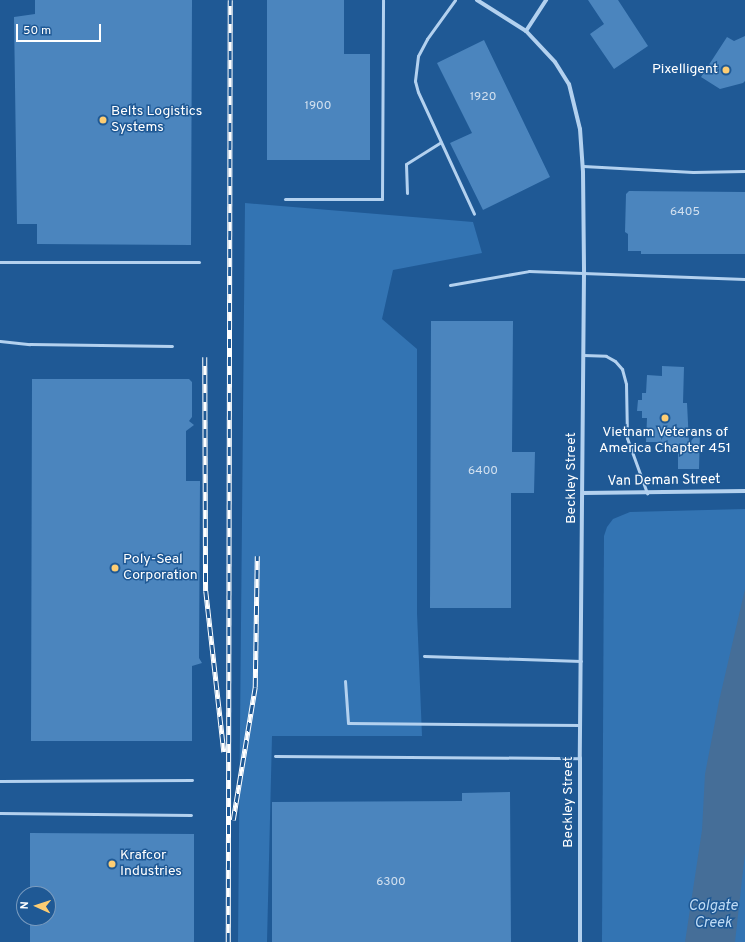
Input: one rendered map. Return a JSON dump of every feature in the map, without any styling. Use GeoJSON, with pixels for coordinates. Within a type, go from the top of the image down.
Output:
{"type":"FeatureCollection","features":[{"type":"Feature","properties":{"kind":"street","name":"Beckley Street"},"geometry":{"type":"LineString","coordinates":[[477,0],[526,31],[556,62],[569,84],[580,129],[583,166],[584,273],[580,725],[580,942]]}},
{"type":"Feature","properties":{"kind":"street"},"geometry":{"type":"LineString","coordinates":[[526,31],[546,0]]}},
{"type":"Feature","properties":{"kind":"street","name":"Van Deman Street"},"geometry":{"type":"LineString","coordinates":[[583,494],[745,491]]}},
{"type":"Feature","properties":{"kind":"lane"},"geometry":{"type":"LineString","coordinates":[[285,199],[382,199],[383,0]]}},
{"type":"Feature","properties":{"kind":"lane"},"geometry":{"type":"LineString","coordinates":[[455,0],[427,39],[418,56],[415,80],[418,92],[474,214]]}},
{"type":"Feature","properties":{"kind":"lane"},"geometry":{"type":"LineString","coordinates":[[407,193],[406,164],[441,142]]}},
{"type":"Feature","properties":{"kind":"lane"},"geometry":{"type":"LineString","coordinates":[[583,166],[693,172],[745,171]]}},
{"type":"Feature","properties":{"kind":"lane"},"geometry":{"type":"LineString","coordinates":[[0,262],[199,262]]}},
{"type":"Feature","properties":{"kind":"lane"},"geometry":{"type":"LineString","coordinates":[[450,285],[529,271],[745,279]]}},
{"type":"Feature","properties":{"kind":"lane"},"geometry":{"type":"LineString","coordinates":[[0,341],[30,344],[172,346]]}},
{"type":"Feature","properties":{"kind":"lane"},"geometry":{"type":"LineString","coordinates":[[583,355],[606,356],[615,361],[622,369],[626,384],[627,438],[647,493]]}},
{"type":"Feature","properties":{"kind":"lane"},"geometry":{"type":"LineString","coordinates":[[424,656],[581,661]]}},
{"type":"Feature","properties":{"kind":"lane"},"geometry":{"type":"LineString","coordinates":[[345,681],[348,723],[580,725]]}},
{"type":"Feature","properties":{"kind":"lane"},"geometry":{"type":"LineString","coordinates":[[275,756],[580,758]]}},
{"type":"Feature","properties":{"kind":"lane"},"geometry":{"type":"LineString","coordinates":[[0,781],[192,780]]}},
{"type":"Feature","properties":{"kind":"lane"},"geometry":{"type":"LineString","coordinates":[[0,813],[191,815]]}},
{"type":"Feature","properties":{"kind":"shaded area"},"geometry":{"type":"Polygon","coordinates":[[[245,203],[473,222],[482,253],[393,270],[382,319],[417,349],[417,613],[422,736],[272,736],[267,942],[238,942],[245,203]]]}},
{"type":"Feature","properties":{"kind":"shaded area"},"geometry":{"type":"Polygon","coordinates":[[[745,509],[745,942],[602,942],[604,536],[607,527],[613,519],[630,512],[745,509]]]}},
{"type":"Feature","properties":{"kind":"water","name":"Colgate Creek"},"geometry":{"type":"Polygon","coordinates":[[[745,589],[745,853],[735,942],[685,942],[702,830],[705,774],[719,701],[745,589]]]}},
{"type":"Feature","properties":{"kind":"building","name":"Belts Logistics Systems"},"geometry":{"type":"Polygon","coordinates":[[[35,0],[192,0],[191,245],[37,244],[37,224],[17,224],[14,17],[35,14],[35,0]]]}},
{"type":"Feature","properties":{"kind":"building"},"geometry":{"type":"Polygon","coordinates":[[[267,0],[344,0],[344,54],[370,54],[370,160],[267,160],[267,0]]]}},
{"type":"Feature","properties":{"kind":"building"},"geometry":{"type":"Polygon","coordinates":[[[588,0],[618,0],[648,46],[614,69],[590,34],[604,24],[588,0]]]}},
{"type":"Feature","properties":{"kind":"building","name":"Pixelligent"},"geometry":{"type":"Polygon","coordinates":[[[745,36],[745,81],[743,83],[720,89],[701,77],[727,37],[734,41],[745,36]]]}},
{"type":"Feature","properties":{"kind":"building"},"geometry":{"type":"Polygon","coordinates":[[[484,40],[550,177],[483,210],[450,143],[472,133],[437,63],[484,40]]]}},
{"type":"Feature","properties":{"kind":"building"},"geometry":{"type":"Polygon","coordinates":[[[629,191],[745,192],[745,254],[641,254],[641,251],[628,251],[628,234],[625,232],[626,194],[629,191]]]}},
{"type":"Feature","properties":{"kind":"building"},"geometry":{"type":"Polygon","coordinates":[[[431,321],[513,321],[512,452],[535,452],[534,493],[511,493],[511,608],[430,608],[431,321]]]}},
{"type":"Feature","properties":{"kind":"building","name":"Vietnam Veterans of America Chapter 451"},"geometry":{"type":"Polygon","coordinates":[[[662,366],[684,367],[683,403],[687,403],[689,443],[700,431],[699,469],[678,469],[678,447],[661,447],[661,444],[658,444],[658,442],[646,442],[647,418],[642,418],[642,411],[637,411],[638,400],[642,400],[642,393],[646,393],[647,375],[662,376],[662,366]]]}},
{"type":"Feature","properties":{"kind":"building","name":"Poly-Seal Corporation"},"geometry":{"type":"Polygon","coordinates":[[[32,379],[189,379],[192,382],[192,417],[189,421],[194,425],[186,431],[186,481],[200,481],[199,658],[202,663],[192,666],[192,741],[31,741],[32,379]]]}},
{"type":"Feature","properties":{"kind":"building"},"geometry":{"type":"Polygon","coordinates":[[[510,792],[511,942],[272,942],[272,802],[462,801],[462,793],[510,792]]]}},
{"type":"Feature","properties":{"kind":"building","name":"Krafcor Industries"},"geometry":{"type":"Polygon","coordinates":[[[30,833],[194,834],[194,942],[30,942],[30,926],[56,926],[56,886],[30,886],[30,833]]]}},
{"type":"Feature","properties":{"kind":"railway"},"geometry":{"type":"LineString","coordinates":[[228,942],[230,0]]}},
{"type":"Feature","properties":{"kind":"railway"},"geometry":{"type":"LineString","coordinates":[[205,357],[206,591],[224,752]]}},
{"type":"Feature","properties":{"kind":"railway"},"geometry":{"type":"LineString","coordinates":[[233,820],[255,687],[257,556]]}},
{"type":"Feature","properties":{"kind":"place","name":"Pixelligent"},"geometry":{"type":"Point","coordinates":[726,70]}},
{"type":"Feature","properties":{"kind":"place","name":"Belts Logistics Systems"},"geometry":{"type":"Point","coordinates":[103,120]}},
{"type":"Feature","properties":{"kind":"place","name":"Vietnam Veterans of America Chapter 451"},"geometry":{"type":"Point","coordinates":[665,418]}},
{"type":"Feature","properties":{"kind":"place","name":"Poly-Seal Corporation"},"geometry":{"type":"Point","coordinates":[115,568]}},
{"type":"Feature","properties":{"kind":"place","name":"Krafcor Industries"},"geometry":{"type":"Point","coordinates":[112,864]}}]}
